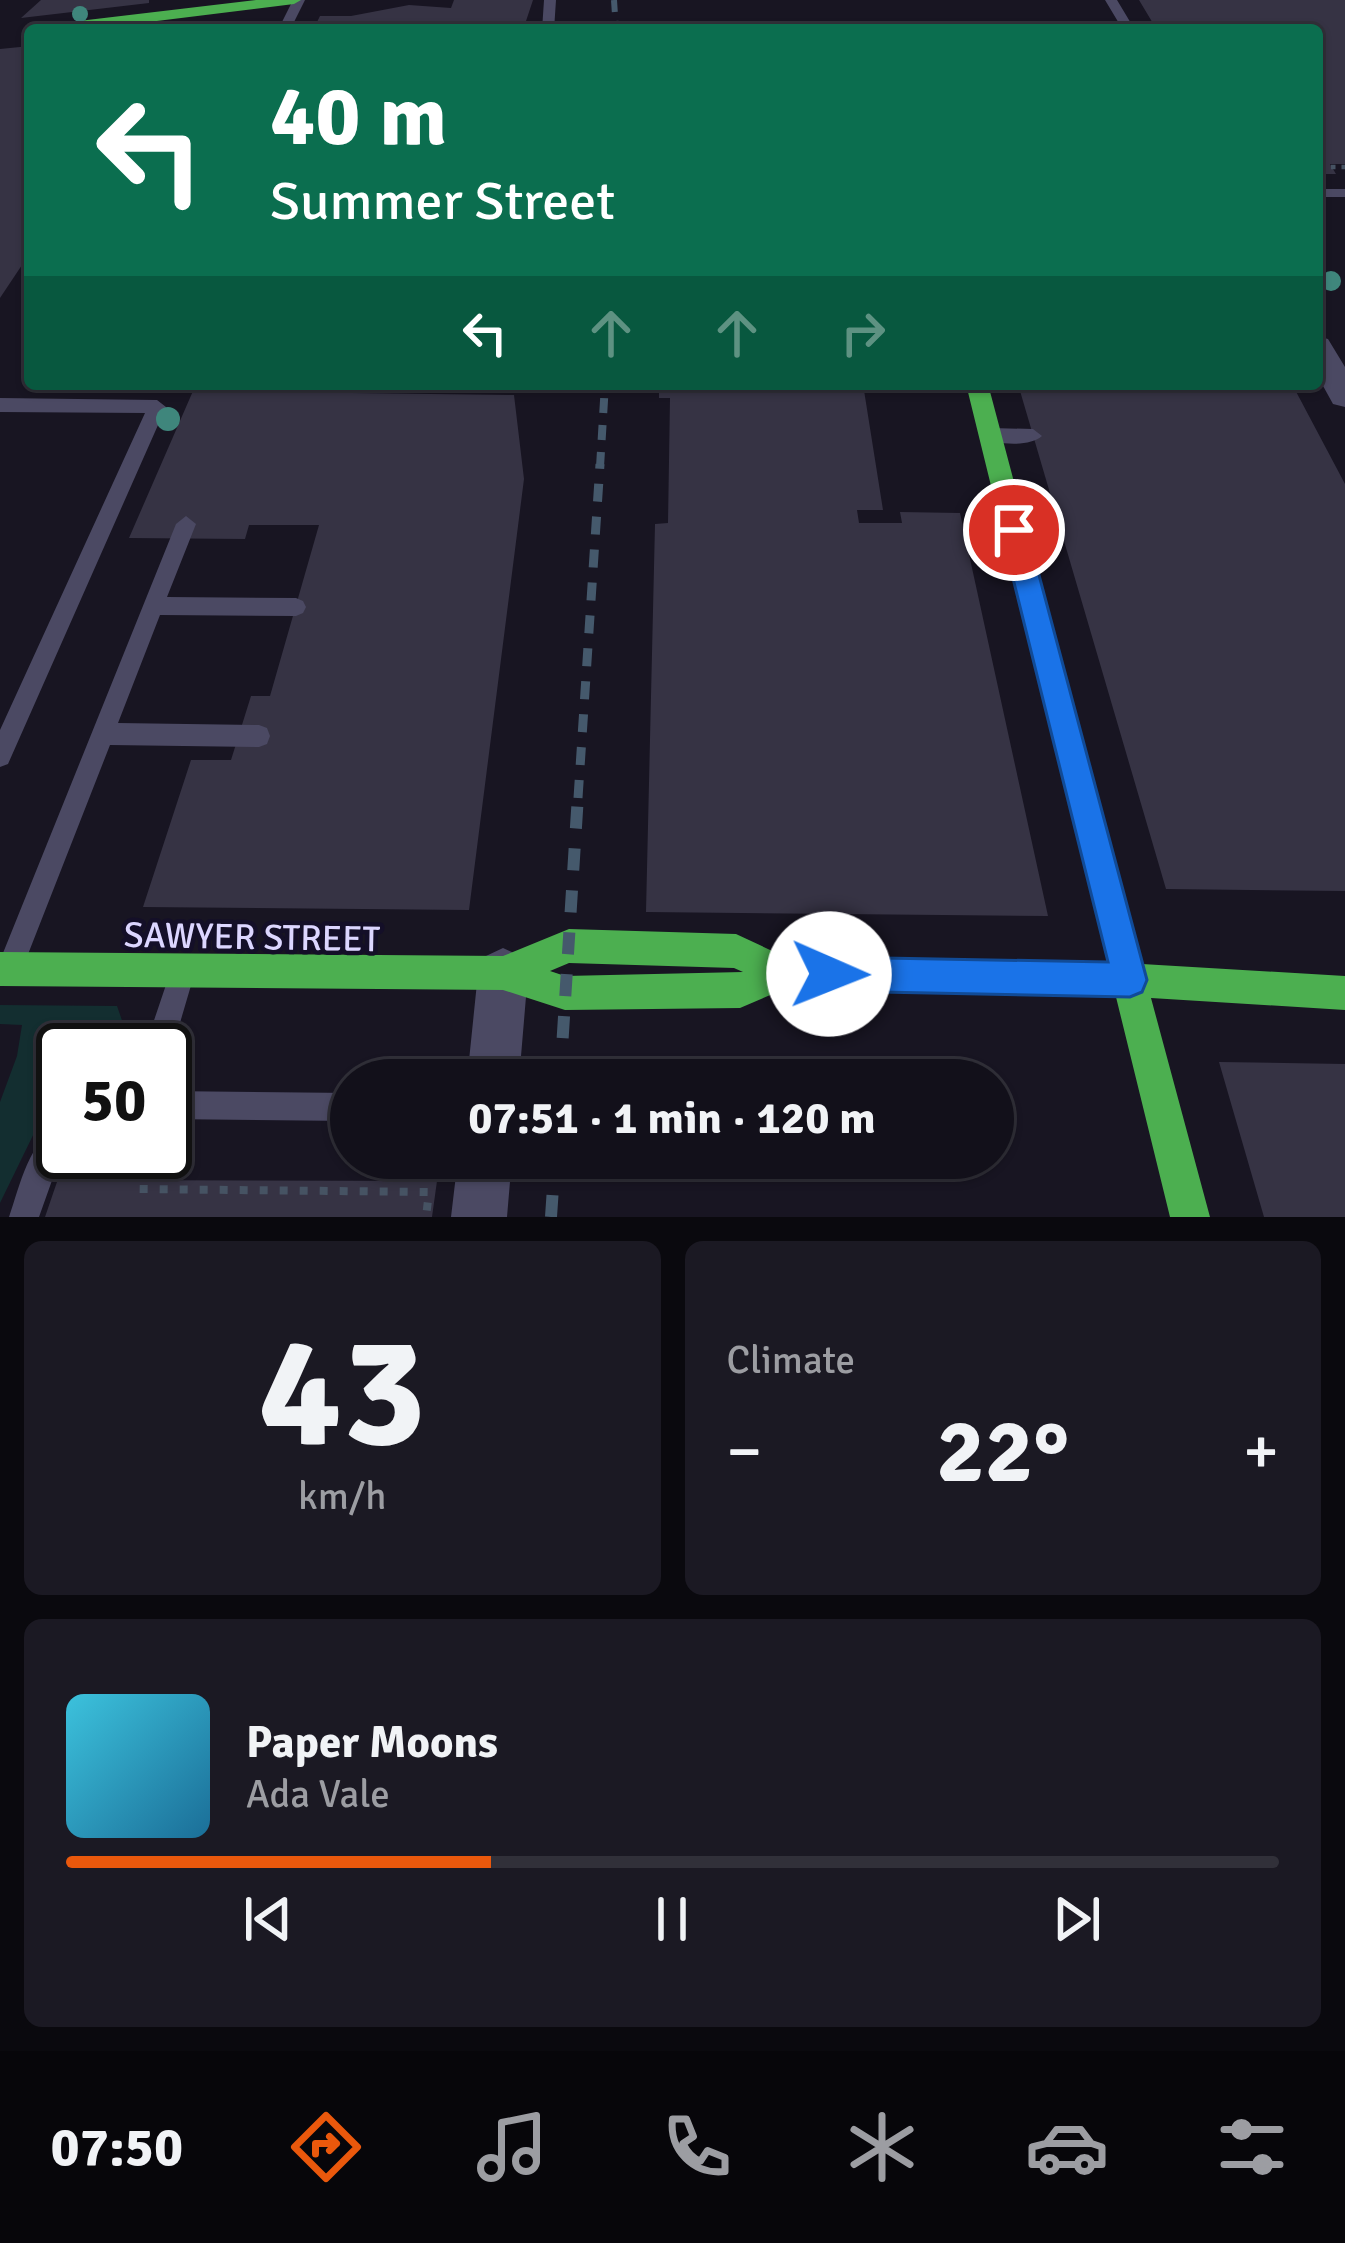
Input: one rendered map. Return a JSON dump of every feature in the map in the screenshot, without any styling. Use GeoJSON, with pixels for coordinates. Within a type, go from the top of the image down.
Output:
{"type":"FeatureCollection","features":[{"type":"Feature","properties":{"kind":"main road"},"geometry":{"type":"LineString","coordinates":[[95,24],[297,0]]}},
{"type":"Feature","properties":{"kind":"main road"},"geometry":{"type":"LineString","coordinates":[[979,390],[1190,1217]]}},
{"type":"Feature","properties":{"kind":"main road","name":"SAWYER STREET"},"geometry":{"type":"LineString","coordinates":[[503,973],[569,946],[736,951],[782,973]]}},
{"type":"Feature","properties":{"kind":"main road","name":"SAWYER STREET"},"geometry":{"type":"LineString","coordinates":[[5,969],[503,973],[566,993],[740,991],[782,973],[1130,980],[1345,993]]}},
{"type":"Feature","properties":{"kind":"street"},"geometry":{"type":"LineString","coordinates":[[1323,357],[1345,395]]}},
{"type":"Feature","properties":{"kind":"street"},"geometry":{"type":"LineString","coordinates":[[495,1059],[503,973]]}},
{"type":"Feature","properties":{"kind":"street"},"geometry":{"type":"LineString","coordinates":[[479,1217],[483,1179]]}},
{"type":"Feature","properties":{"kind":"lane"},"geometry":{"type":"LineString","coordinates":[[0,405],[158,407],[0,757]]}},
{"type":"Feature","properties":{"kind":"lane"},"geometry":{"type":"LineString","coordinates":[[990,435],[1034,436]]}},
{"type":"Feature","properties":{"kind":"lane"},"geometry":{"type":"LineString","coordinates":[[5,969],[186,524]]}},
{"type":"Feature","properties":{"kind":"lane"},"geometry":{"type":"LineString","coordinates":[[154,606],[296,607]]}},
{"type":"Feature","properties":{"kind":"lane"},"geometry":{"type":"LineString","coordinates":[[103,734],[259,736]]}},
{"type":"Feature","properties":{"kind":"lane"},"geometry":{"type":"LineString","coordinates":[[164,1023],[182,971]]}},
{"type":"Feature","properties":{"kind":"lane"},"geometry":{"type":"LineString","coordinates":[[192,1105],[330,1107]]}},
{"type":"Feature","properties":{"kind":"lane"},"geometry":{"type":"LineString","coordinates":[[24,1217],[37,1179]]}},
{"type":"Feature","properties":{"kind":"path"},"geometry":{"type":"LineString","coordinates":[[1331,166],[1345,166]]}},
{"type":"Feature","properties":{"kind":"path"},"geometry":{"type":"LineString","coordinates":[[141,1179],[138,1189],[429,1192],[426,1217]]}},
{"type":"Feature","properties":{"kind":"green space"},"geometry":{"type":"Polygon","coordinates":[[[0,1005],[117,1006],[123,1023],[36,1023],[36,1129],[0,1203],[0,1102],[17,1056],[22,1025],[0,1024],[0,1005]]]}},
{"type":"Feature","properties":{"kind":"building"},"geometry":{"type":"Polygon","coordinates":[[[41,0],[149,0],[149,3],[21,18],[41,0]]]}},
{"type":"Feature","properties":{"kind":"building"},"geometry":{"type":"Polygon","coordinates":[[[454,0],[533,0],[525,24],[316,24],[320,16],[351,16],[409,5],[451,8],[454,0]]]}},
{"type":"Feature","properties":{"kind":"building"},"geometry":{"type":"Polygon","coordinates":[[[1139,0],[1345,0],[1345,164],[1330,164],[1336,174],[1323,174],[1323,24],[1153,24],[1139,0]]]}},
{"type":"Feature","properties":{"kind":"building"},"geometry":{"type":"Polygon","coordinates":[[[24,47],[24,262],[0,298],[0,49],[24,47]]]}},
{"type":"Feature","properties":{"kind":"building"},"geometry":{"type":"Polygon","coordinates":[[[659,390],[864,390],[883,510],[857,510],[859,523],[902,523],[900,512],[960,513],[1048,916],[646,912],[655,524],[668,523],[670,398],[659,398],[659,390]]]}},
{"type":"Feature","properties":{"kind":"building"},"geometry":{"type":"Polygon","coordinates":[[[1020,390],[1295,390],[1345,484],[1345,891],[1166,889],[1020,390]]]}},
{"type":"Feature","properties":{"kind":"building"},"geometry":{"type":"Polygon","coordinates":[[[193,391],[514,395],[524,479],[469,910],[143,907],[191,760],[231,760],[251,696],[270,696],[319,525],[249,525],[245,539],[129,538],[193,391]]]}},
{"type":"Feature","properties":{"kind":"building"},"geometry":{"type":"Polygon","coordinates":[[[1219,1062],[1345,1064],[1345,1217],[1264,1217],[1219,1062]]]}},
{"type":"Feature","properties":{"kind":"building"},"geometry":{"type":"Polygon","coordinates":[[[58,1179],[437,1181],[432,1217],[45,1217],[58,1179]]]}},
{"type":"Feature","properties":{"kind":"railway"},"geometry":{"type":"LineString","coordinates":[[614,0],[616,24]]}},
{"type":"Feature","properties":{"kind":"railway"},"geometry":{"type":"LineString","coordinates":[[600,467],[605,390]]}},
{"type":"Feature","properties":{"kind":"railway"},"geometry":{"type":"LineString","coordinates":[[578,798],[600,464]]}},
{"type":"Feature","properties":{"kind":"railway"},"geometry":{"type":"LineString","coordinates":[[561,1059],[578,795]]}},
{"type":"Feature","properties":{"kind":"railway"},"geometry":{"type":"LineString","coordinates":[[551,1217],[554,1179]]}},
{"type":"Feature","properties":{"kind":"traffic: fast"},"geometry":{"type":"LineString","coordinates":[[95,24],[294,0]]}},
{"type":"Feature","properties":{"kind":"traffic: fast"},"geometry":{"type":"LineString","coordinates":[[979,390],[1190,1217]]}},
{"type":"Feature","properties":{"kind":"traffic: fast"},"geometry":{"type":"LineString","coordinates":[[503,973],[569,946],[736,951],[781,973],[1130,980],[1345,993]]}},
{"type":"Feature","properties":{"kind":"traffic: fast"},"geometry":{"type":"LineString","coordinates":[[0,969],[503,973],[565,993],[740,991],[781,973]]}},
{"type":"Feature","properties":{"kind":"route"},"geometry":{"type":"LineString","coordinates":[[829,974],[1130,980],[1014,530]]}}]}
